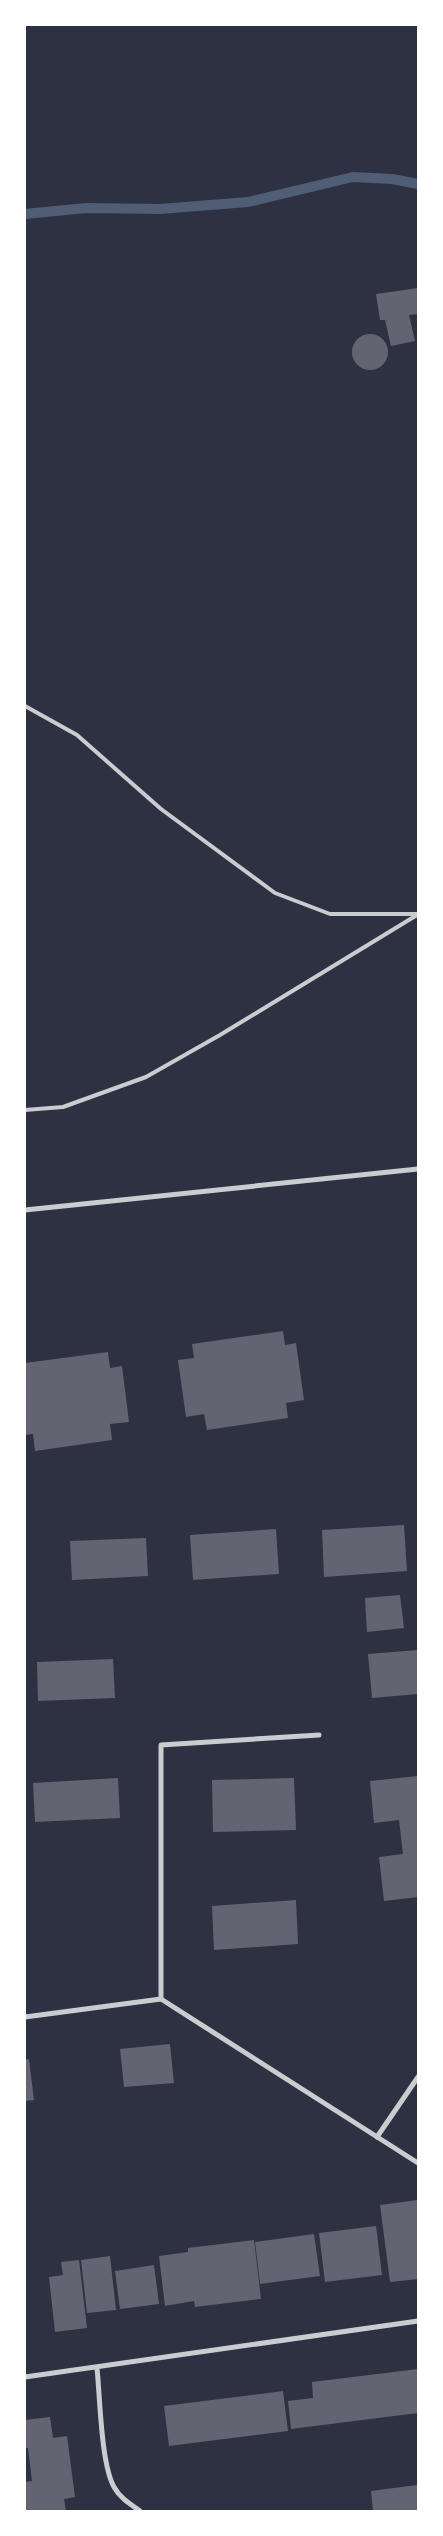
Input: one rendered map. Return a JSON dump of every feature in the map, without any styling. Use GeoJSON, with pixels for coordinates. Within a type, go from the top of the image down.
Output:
{"type":"FeatureCollection","features":[{"type":"Feature","properties":{"kind":"street"},"geometry":{"type":"LineString","coordinates":[[25,1210],[418,1170]]}},
{"type":"Feature","properties":{"kind":"street"},"geometry":{"type":"LineString","coordinates":[[161,1999],[160,1745],[320,1735]]}},
{"type":"Feature","properties":{"kind":"street"},"geometry":{"type":"LineString","coordinates":[[25,2017],[161,1999],[418,2163]]}},
{"type":"Feature","properties":{"kind":"street"},"geometry":{"type":"LineString","coordinates":[[377,2137],[418,2077]]}},
{"type":"Feature","properties":{"kind":"street"},"geometry":{"type":"LineString","coordinates":[[25,2377],[418,2321]]}},
{"type":"Feature","properties":{"kind":"street"},"geometry":{"type":"LineString","coordinates":[[97,2368],[107,2469],[114,2487],[125,2501],[140,2511]]}},
{"type":"Feature","properties":{"kind":"lane"},"geometry":{"type":"LineString","coordinates":[[25,706],[77,735],[162,809],[276,893],[330,914],[418,915]]}},
{"type":"Feature","properties":{"kind":"lane"},"geometry":{"type":"LineString","coordinates":[[25,1110],[63,1107],[146,1077],[220,1035],[418,915]]}},
{"type":"Feature","properties":{"kind":"building"},"geometry":{"type":"Polygon","coordinates":[[[418,288],[418,314],[409,315],[415,341],[391,346],[385,320],[380,320],[376,294],[418,288]]]}},
{"type":"Feature","properties":{"kind":"building"},"geometry":{"type":"Polygon","coordinates":[[[370,334],[377,335],[383,339],[387,345],[387,359],[383,365],[377,369],[370,370],[363,369],[357,365],[353,359],[352,352],[353,345],[357,339],[363,335],[370,334]]]}},
{"type":"Feature","properties":{"kind":"building"},"geometry":{"type":"Polygon","coordinates":[[[283,1331],[285,1345],[296,1343],[304,1400],[286,1403],[288,1418],[207,1430],[204,1414],[186,1417],[178,1360],[194,1358],[192,1344],[283,1331]]]}},
{"type":"Feature","properties":{"kind":"building"},"geometry":{"type":"Polygon","coordinates":[[[108,1352],[110,1368],[122,1366],[129,1422],[110,1424],[112,1440],[35,1451],[33,1434],[25,1435],[25,1363],[108,1352]]]}},
{"type":"Feature","properties":{"kind":"building"},"geometry":{"type":"Polygon","coordinates":[[[404,1525],[407,1571],[324,1577],[322,1530],[404,1525]]]}},
{"type":"Feature","properties":{"kind":"building"},"geometry":{"type":"Polygon","coordinates":[[[276,1529],[279,1574],[193,1580],[190,1535],[276,1529]]]}},
{"type":"Feature","properties":{"kind":"building"},"geometry":{"type":"Polygon","coordinates":[[[146,1538],[148,1576],[72,1580],[70,1541],[146,1538]]]}},
{"type":"Feature","properties":{"kind":"building"},"geometry":{"type":"Polygon","coordinates":[[[400,1595],[404,1628],[367,1632],[365,1598],[400,1595]]]}},
{"type":"Feature","properties":{"kind":"building"},"geometry":{"type":"Polygon","coordinates":[[[418,1650],[418,1694],[372,1698],[368,1654],[418,1650]]]}},
{"type":"Feature","properties":{"kind":"building"},"geometry":{"type":"Polygon","coordinates":[[[113,1659],[115,1698],[38,1701],[37,1662],[113,1659]]]}},
{"type":"Feature","properties":{"kind":"building"},"geometry":{"type":"Polygon","coordinates":[[[418,1776],[418,1897],[384,1901],[379,1857],[403,1854],[399,1820],[374,1823],[370,1781],[418,1776]]]}},
{"type":"Feature","properties":{"kind":"building"},"geometry":{"type":"Polygon","coordinates":[[[118,1778],[120,1818],[35,1822],[33,1783],[118,1778]]]}},
{"type":"Feature","properties":{"kind":"building"},"geometry":{"type":"Polygon","coordinates":[[[294,1778],[296,1830],[213,1832],[212,1780],[294,1778]]]}},
{"type":"Feature","properties":{"kind":"building"},"geometry":{"type":"Polygon","coordinates":[[[296,1900],[298,1944],[214,1950],[212,1906],[296,1900]]]}},
{"type":"Feature","properties":{"kind":"building"},"geometry":{"type":"Polygon","coordinates":[[[170,2044],[174,2083],[124,2087],[120,2049],[170,2044]]]}},
{"type":"Feature","properties":{"kind":"building"},"geometry":{"type":"Polygon","coordinates":[[[29,2059],[34,2100],[25,2101],[25,2060],[29,2059]]]}},
{"type":"Feature","properties":{"kind":"building"},"geometry":{"type":"Polygon","coordinates":[[[418,2200],[418,2279],[390,2282],[380,2205],[418,2200]]]}},
{"type":"Feature","properties":{"kind":"building"},"geometry":{"type":"Polygon","coordinates":[[[376,2226],[382,2275],[325,2282],[319,2233],[376,2226]]]}},
{"type":"Feature","properties":{"kind":"building"},"geometry":{"type":"Polygon","coordinates":[[[314,2234],[320,2276],[260,2284],[255,2242],[314,2234]]]}},
{"type":"Feature","properties":{"kind":"building"},"geometry":{"type":"Polygon","coordinates":[[[254,2240],[261,2299],[195,2307],[194,2301],[165,2306],[159,2256],[188,2252],[188,2248],[254,2240]]]}},
{"type":"Feature","properties":{"kind":"building"},"geometry":{"type":"Polygon","coordinates":[[[110,2256],[116,2310],[87,2313],[81,2260],[110,2256]]]}},
{"type":"Feature","properties":{"kind":"building"},"geometry":{"type":"Polygon","coordinates":[[[79,2260],[87,2328],[55,2332],[49,2277],[63,2275],[61,2262],[79,2260]]]}},
{"type":"Feature","properties":{"kind":"building"},"geometry":{"type":"Polygon","coordinates":[[[154,2265],[159,2304],[120,2309],[115,2271],[154,2265]]]}},
{"type":"Feature","properties":{"kind":"building"},"geometry":{"type":"Polygon","coordinates":[[[418,2369],[418,2413],[291,2429],[288,2401],[313,2398],[312,2382],[418,2369]]]}},
{"type":"Feature","properties":{"kind":"building"},"geometry":{"type":"Polygon","coordinates":[[[283,2391],[288,2431],[169,2446],[164,2406],[283,2391]]]}},
{"type":"Feature","properties":{"kind":"building"},"geometry":{"type":"Polygon","coordinates":[[[50,2417],[53,2438],[67,2436],[75,2497],[64,2499],[66,2511],[25,2511],[25,2482],[32,2481],[28,2448],[25,2448],[25,2420],[50,2417]]]}},
{"type":"Feature","properties":{"kind":"building"},"geometry":{"type":"Polygon","coordinates":[[[417,2485],[418,2511],[373,2511],[371,2491],[417,2485]]]}},
{"type":"Feature","properties":{"kind":"waterway"},"geometry":{"type":"LineString","coordinates":[[25,214],[86,208],[160,209],[248,202],[353,177],[392,179],[418,184]]}}]}
